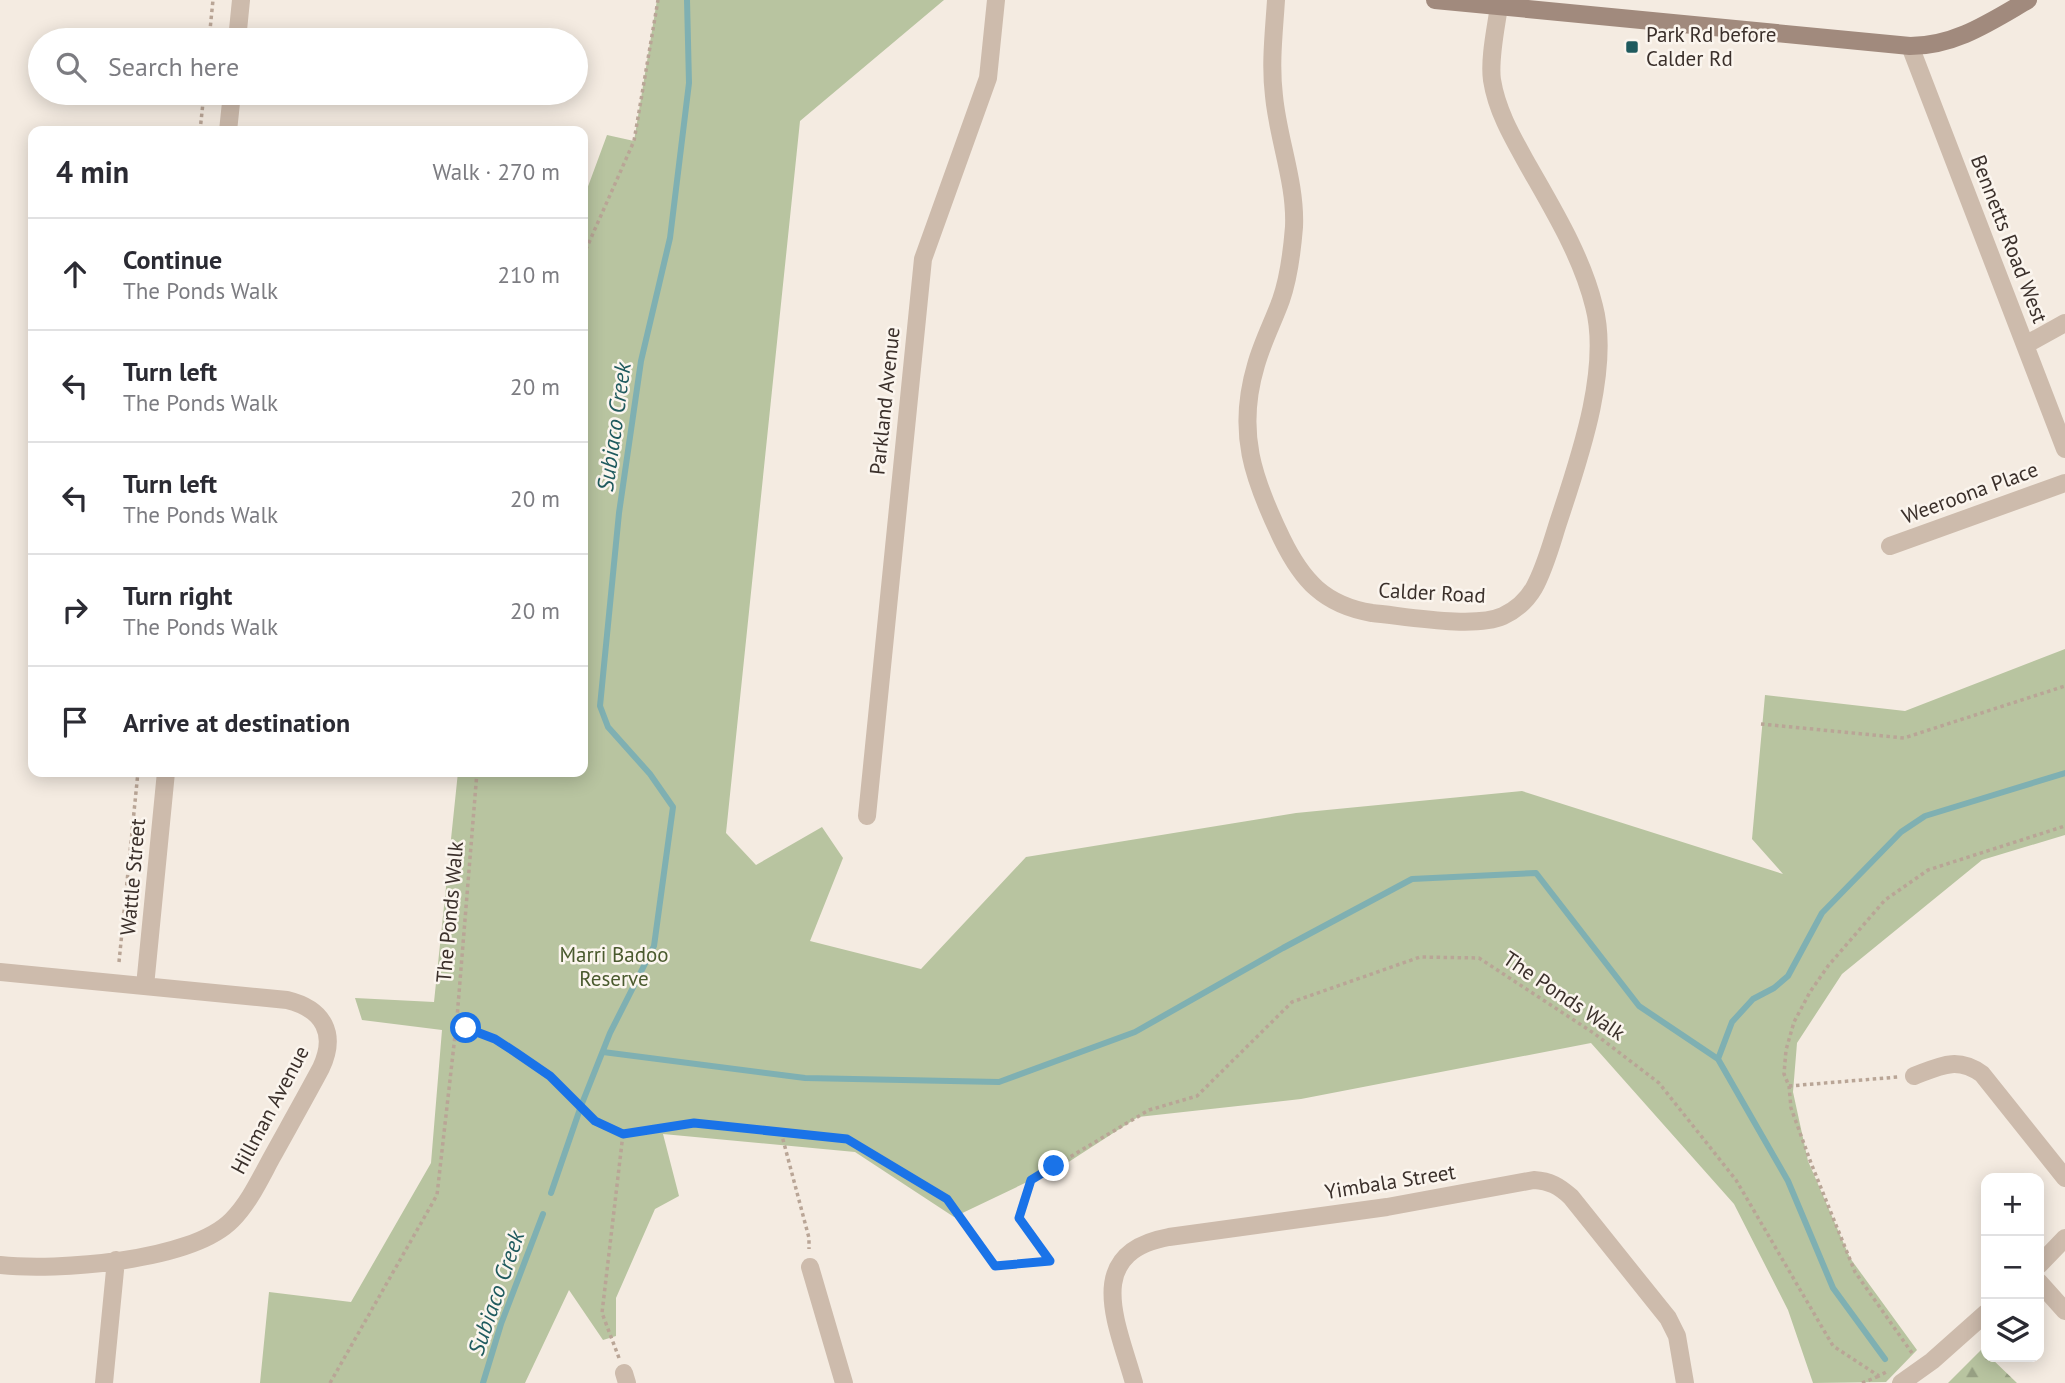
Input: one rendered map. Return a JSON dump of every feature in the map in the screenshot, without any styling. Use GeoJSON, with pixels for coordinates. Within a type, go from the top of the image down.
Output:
{"type":"FeatureCollection","features":[{"type":"Feature","properties":{"kind":"street"},"geometry":{"type":"LineString","coordinates":[[238,28],[241,0]]}},
{"type":"Feature","properties":{"kind":"street","name":"Parkland Avenue"},"geometry":{"type":"LineString","coordinates":[[867,816],[923,259],[984,92],[996,0]]}},
{"type":"Feature","properties":{"kind":"street","name":"Calder Road"},"geometry":{"type":"LineString","coordinates":[[1276,0],[1272,62],[1274,97],[1292,194],[1294,224],[1286,284],[1256,363],[1248,403],[1248,442],[1255,477],[1260,493],[1303,576],[1330,599],[1343,606],[1372,613],[1470,621],[1501,617],[1513,610],[1528,595],[1540,575],[1576,470],[1593,399],[1598,345],[1595,310],[1586,279],[1562,227],[1505,123],[1492,79],[1499,3]]}},
{"type":"Feature","properties":{"kind":"street"},"geometry":{"type":"LineString","coordinates":[[1435,0],[1499,3],[1910,46],[1929,46],[1955,40],[2028,0]]}},
{"type":"Feature","properties":{"kind":"street","name":"Bennetts Road West"},"geometry":{"type":"LineString","coordinates":[[1910,46],[2065,449]]}},
{"type":"Feature","properties":{"kind":"street"},"geometry":{"type":"LineString","coordinates":[[229,126],[231,105]]}},
{"type":"Feature","properties":{"kind":"street"},"geometry":{"type":"LineString","coordinates":[[2025,345],[2065,323]]}},
{"type":"Feature","properties":{"kind":"street","name":"Weeroona Place"},"geometry":{"type":"LineString","coordinates":[[1890,546],[2065,483]]}},
{"type":"Feature","properties":{"kind":"street","name":"Wattle Street"},"geometry":{"type":"LineString","coordinates":[[145,986],[166,777]]}},
{"type":"Feature","properties":{"kind":"street","name":"Hillman Avenue"},"geometry":{"type":"LineString","coordinates":[[0,972],[299,1003],[311,1009],[322,1020],[329,1043],[321,1068],[261,1178],[243,1207],[216,1233],[194,1245],[116,1260],[44,1269],[0,1265]]}},
{"type":"Feature","properties":{"kind":"street"},"geometry":{"type":"LineString","coordinates":[[1914,1076],[1945,1064],[1972,1067],[1982,1074],[2065,1178]]}},
{"type":"Feature","properties":{"kind":"street","name":"Yimbala Street"},"geometry":{"type":"LineString","coordinates":[[1134,1383],[1111,1297],[1112,1282],[1118,1266],[1145,1244],[1170,1237],[1387,1207],[1534,1180],[1549,1181],[1571,1197],[1668,1318],[1677,1336],[1685,1383]]}},
{"type":"Feature","properties":{"kind":"street"},"geometry":{"type":"LineString","coordinates":[[2044,1260],[2065,1238]]}},
{"type":"Feature","properties":{"kind":"street"},"geometry":{"type":"LineString","coordinates":[[104,1383],[116,1260]]}},
{"type":"Feature","properties":{"kind":"street"},"geometry":{"type":"LineString","coordinates":[[810,1267],[844,1383]]}},
{"type":"Feature","properties":{"kind":"street"},"geometry":{"type":"LineString","coordinates":[[2044,1288],[2065,1311]]}},
{"type":"Feature","properties":{"kind":"street"},"geometry":{"type":"LineString","coordinates":[[1896,1376],[1932,1361],[1981,1317]]}},
{"type":"Feature","properties":{"kind":"path"},"geometry":{"type":"LineString","coordinates":[[210,28],[213,0]]}},
{"type":"Feature","properties":{"kind":"path"},"geometry":{"type":"LineString","coordinates":[[588,245],[634,141],[659,0]]}},
{"type":"Feature","properties":{"kind":"path"},"geometry":{"type":"LineString","coordinates":[[201,126],[203,105]]}},
{"type":"Feature","properties":{"kind":"path"},"geometry":{"type":"LineString","coordinates":[[1761,724],[1904,738],[2065,686]]}},
{"type":"Feature","properties":{"kind":"path","name":"Wattle Street"},"geometry":{"type":"LineString","coordinates":[[119,962],[138,777]]}},
{"type":"Feature","properties":{"kind":"path","name":"The Ponds Walk"},"geometry":{"type":"LineString","coordinates":[[330,1383],[437,1195],[457,1018],[477,777]]}},
{"type":"Feature","properties":{"kind":"path"},"geometry":{"type":"LineString","coordinates":[[1914,1356],[1855,1272],[1791,1108],[1789,1086],[1784,1074],[1786,1050],[1794,1022],[1810,992],[1828,966],[1885,900],[1928,870],[2065,826]]}},
{"type":"Feature","properties":{"kind":"path","name":"The Ponds Walk"},"geometry":{"type":"LineString","coordinates":[[623,1134],[694,1123],[847,1139],[947,1199],[995,1266],[1050,1261],[1019,1218],[1031,1180],[1149,1110],[1197,1096],[1292,1002],[1420,957],[1479,958],[1595,1034],[1659,1083],[1736,1180],[1833,1346],[1879,1376]]}},
{"type":"Feature","properties":{"kind":"path"},"geometry":{"type":"LineString","coordinates":[[457,1018],[466,1028],[495,1039],[550,1076],[595,1121],[623,1134],[602,1313],[626,1378]]}},
{"type":"Feature","properties":{"kind":"path"},"geometry":{"type":"LineString","coordinates":[[1789,1086],[1914,1076]]}},
{"type":"Feature","properties":{"kind":"path"},"geometry":{"type":"LineString","coordinates":[[781,1132],[809,1238],[810,1267]]}},
{"type":"Feature","properties":{"kind":"path"},"geometry":{"type":"LineString","coordinates":[[1862,1383],[1879,1376],[1896,1376]]}},
{"type":"Feature","properties":{"kind":"green space","name":"Marri Badoo Reserve"},"geometry":{"type":"Polygon","coordinates":[[[657,0],[944,0],[800,121],[726,833],[756,865],[822,827],[843,858],[810,941],[921,969],[1026,857],[1296,813],[1522,791],[1783,874],[1752,839],[1765,695],[1905,711],[2065,649],[2065,835],[1982,860],[1842,974],[1797,1043],[1793,1092],[1808,1161],[1850,1258],[1917,1350],[1886,1382],[1813,1383],[1788,1310],[1734,1204],[1591,1043],[1301,1099],[1138,1117],[1067,1163],[954,1217],[855,1152],[663,1134],[679,1196],[655,1209],[616,1298],[616,1336],[603,1340],[569,1290],[525,1383],[260,1383],[269,1292],[351,1302],[431,1163],[442,1030],[362,1020],[355,998],[434,1002],[457,777],[588,777],[588,186],[607,135],[634,141],[657,0]]]}},
{"type":"Feature","properties":{"kind":"green space"},"geometry":{"type":"Polygon","coordinates":[[[1981,1350],[1981,1362],[1995,1362],[2017,1383],[1948,1383],[1981,1350]]]}},
{"type":"Feature","properties":{"kind":"waterway","name":"Subiaco Creek"},"geometry":{"type":"LineString","coordinates":[[551,1193],[610,1033],[654,946],[673,807],[650,774],[608,727],[600,706],[619,513],[641,361],[670,238],[689,83],[687,0]]}},
{"type":"Feature","properties":{"kind":"waterway"},"geometry":{"type":"LineString","coordinates":[[603,1052],[805,1078],[999,1082],[1135,1032],[1412,879],[1536,873],[1639,1006],[1718,1059],[1732,1022],[1753,999],[1774,988],[1788,976],[1822,913],[1901,832],[1925,816],[2065,773]]}},
{"type":"Feature","properties":{"kind":"waterway"},"geometry":{"type":"LineString","coordinates":[[1718,1059],[1788,1181],[1833,1288],[1885,1359]]}},
{"type":"Feature","properties":{"kind":"waterway","name":"Subiaco Creek"},"geometry":{"type":"LineString","coordinates":[[483,1383],[501,1324],[543,1214]]}},
{"type":"Feature","properties":{"kind":"place","name":"Park Rd before Calder Rd"},"geometry":{"type":"Point","coordinates":[1632,47]}},
{"type":"Feature","properties":{"kind":"route"},"geometry":{"type":"LineString","coordinates":[[466,1028],[495,1039],[515,1052],[550,1076],[595,1121],[623,1134],[694,1123],[847,1139],[947,1199],[995,1266],[1050,1261],[1019,1218],[1031,1180],[1054,1166]]}}]}
